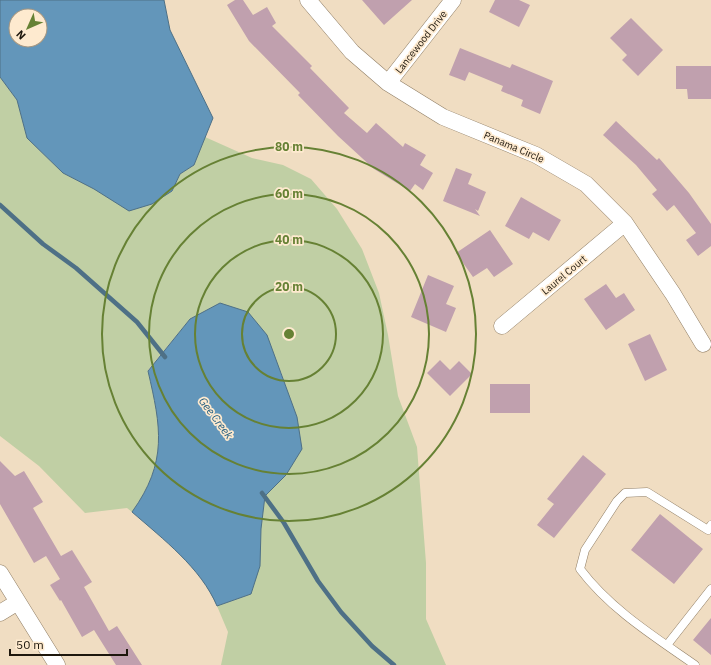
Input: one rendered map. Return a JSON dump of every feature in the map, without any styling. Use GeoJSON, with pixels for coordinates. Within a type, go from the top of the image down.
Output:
{"type":"FeatureCollection","features":[{"type":"Feature","properties":{"kind":"street","name":"Panama Circle"},"geometry":{"type":"LineString","coordinates":[[308,0],[352,52],[388,83],[443,117],[536,155],[586,184],[625,223],[673,294],[703,344]]}},
{"type":"Feature","properties":{"kind":"street","name":"Lancewood Drive"},"geometry":{"type":"LineString","coordinates":[[388,83],[453,0]]}},
{"type":"Feature","properties":{"kind":"street","name":"Laurel Court"},"geometry":{"type":"LineString","coordinates":[[502,326],[625,223]]}},
{"type":"Feature","properties":{"kind":"street"},"geometry":{"type":"LineString","coordinates":[[0,573],[57,665]]}},
{"type":"Feature","properties":{"kind":"street"},"geometry":{"type":"LineString","coordinates":[[0,613],[18,602]]}},
{"type":"Feature","properties":{"kind":"lane"},"geometry":{"type":"LineString","coordinates":[[695,665],[612,604],[592,585],[580,569],[585,550],[617,501],[625,493],[647,492],[710,529]]}},
{"type":"Feature","properties":{"kind":"lane"},"geometry":{"type":"LineString","coordinates":[[667,644],[711,589]]}},
{"type":"Feature","properties":{"kind":"green space"},"geometry":{"type":"Polygon","coordinates":[[[0,77],[17,100],[27,138],[63,173],[94,189],[172,191],[180,174],[194,165],[205,137],[252,158],[283,165],[311,179],[337,209],[362,249],[379,293],[388,335],[398,396],[417,447],[426,563],[426,619],[446,665],[221,665],[228,632],[217,606],[251,594],[265,496],[286,475],[288,393],[281,372],[220,303],[190,319],[148,370],[156,409],[158,444],[152,477],[144,494],[132,512],[127,508],[85,513],[39,466],[0,436],[0,77]]]}},
{"type":"Feature","properties":{"kind":"water"},"geometry":{"type":"Polygon","coordinates":[[[0,0],[164,0],[170,30],[213,118],[194,165],[180,174],[172,191],[152,204],[129,211],[94,189],[63,173],[27,138],[17,100],[0,77],[0,0]]]}},
{"type":"Feature","properties":{"kind":"water"},"geometry":{"type":"Polygon","coordinates":[[[220,303],[248,312],[267,335],[297,417],[302,449],[286,475],[265,496],[261,529],[260,566],[251,594],[217,606],[210,592],[191,567],[180,555],[132,512],[144,494],[152,477],[158,444],[156,410],[148,371],[190,319],[220,303]]]}},
{"type":"Feature","properties":{"kind":"building"},"geometry":{"type":"Polygon","coordinates":[[[235,0],[243,0],[253,15],[267,7],[276,23],[272,26],[312,66],[310,68],[349,108],[344,113],[367,133],[376,123],[403,147],[405,143],[426,155],[420,165],[433,173],[423,190],[415,184],[410,191],[374,169],[338,136],[298,95],[300,93],[249,41],[227,5],[235,0]]]}},
{"type":"Feature","properties":{"kind":"building"},"geometry":{"type":"Polygon","coordinates":[[[362,0],[412,0],[384,25],[362,0]]]}},
{"type":"Feature","properties":{"kind":"building"},"geometry":{"type":"Polygon","coordinates":[[[495,0],[519,0],[530,5],[519,27],[489,12],[495,0]]]}},
{"type":"Feature","properties":{"kind":"building"},"geometry":{"type":"Polygon","coordinates":[[[631,18],[663,50],[638,76],[622,60],[627,55],[610,38],[631,18]]]}},
{"type":"Feature","properties":{"kind":"building"},"geometry":{"type":"Polygon","coordinates":[[[460,48],[510,68],[512,64],[553,81],[540,114],[521,106],[523,100],[501,91],[503,86],[469,72],[465,81],[449,75],[460,48]]]}},
{"type":"Feature","properties":{"kind":"building"},"geometry":{"type":"Polygon","coordinates":[[[676,66],[711,66],[711,99],[688,99],[687,89],[676,89],[676,66]]]}},
{"type":"Feature","properties":{"kind":"building"},"geometry":{"type":"Polygon","coordinates":[[[616,121],[657,160],[659,158],[689,193],[711,224],[711,246],[698,256],[686,240],[696,233],[674,205],[667,211],[652,194],[657,190],[636,165],[603,135],[616,121]]]}},
{"type":"Feature","properties":{"kind":"building"},"geometry":{"type":"Polygon","coordinates":[[[456,168],[472,174],[468,184],[486,192],[478,211],[475,209],[480,216],[443,201],[456,168]]]}},
{"type":"Feature","properties":{"kind":"building"},"geometry":{"type":"Polygon","coordinates":[[[521,197],[561,220],[549,241],[533,232],[529,239],[505,226],[521,197]]]}},
{"type":"Feature","properties":{"kind":"building"},"geometry":{"type":"Polygon","coordinates":[[[490,230],[513,264],[494,277],[487,268],[473,277],[456,253],[490,230]]]}},
{"type":"Feature","properties":{"kind":"building"},"geometry":{"type":"Polygon","coordinates":[[[428,275],[454,286],[446,304],[456,308],[446,332],[411,317],[428,275]]]}},
{"type":"Feature","properties":{"kind":"building"},"geometry":{"type":"Polygon","coordinates":[[[606,284],[616,298],[624,293],[635,310],[606,330],[584,299],[606,284]]]}},
{"type":"Feature","properties":{"kind":"building"},"geometry":{"type":"Polygon","coordinates":[[[650,334],[667,370],[645,381],[628,344],[650,334]]]}},
{"type":"Feature","properties":{"kind":"building"},"geometry":{"type":"Polygon","coordinates":[[[440,360],[450,370],[459,361],[472,374],[450,396],[427,373],[440,360]]]}},
{"type":"Feature","properties":{"kind":"building"},"geometry":{"type":"Polygon","coordinates":[[[490,384],[530,384],[530,413],[490,413],[490,384]]]}},
{"type":"Feature","properties":{"kind":"building"},"geometry":{"type":"Polygon","coordinates":[[[583,455],[606,474],[554,538],[537,525],[554,504],[547,499],[583,455]]]}},
{"type":"Feature","properties":{"kind":"building"},"geometry":{"type":"Polygon","coordinates":[[[0,461],[15,476],[24,471],[43,502],[33,508],[61,556],[72,550],[92,582],[84,587],[109,631],[117,626],[142,665],[116,665],[94,630],[82,637],[61,600],[60,601],[50,585],[60,579],[46,556],[34,563],[0,504],[0,461]]]}},
{"type":"Feature","properties":{"kind":"building"},"geometry":{"type":"Polygon","coordinates":[[[660,514],[703,549],[674,584],[631,550],[660,514]]]}},
{"type":"Feature","properties":{"kind":"building"},"geometry":{"type":"Polygon","coordinates":[[[711,618],[711,655],[693,640],[711,618]]]}},
{"type":"Feature","properties":{"kind":"waterway","name":"Gee Creek"},"geometry":{"type":"LineString","coordinates":[[0,205],[43,244],[76,268],[137,322],[165,357]]}},
{"type":"Feature","properties":{"kind":"waterway","name":"Gee Creek"},"geometry":{"type":"LineString","coordinates":[[262,493],[284,523],[318,581],[341,612],[372,646],[394,665]]}}]}
